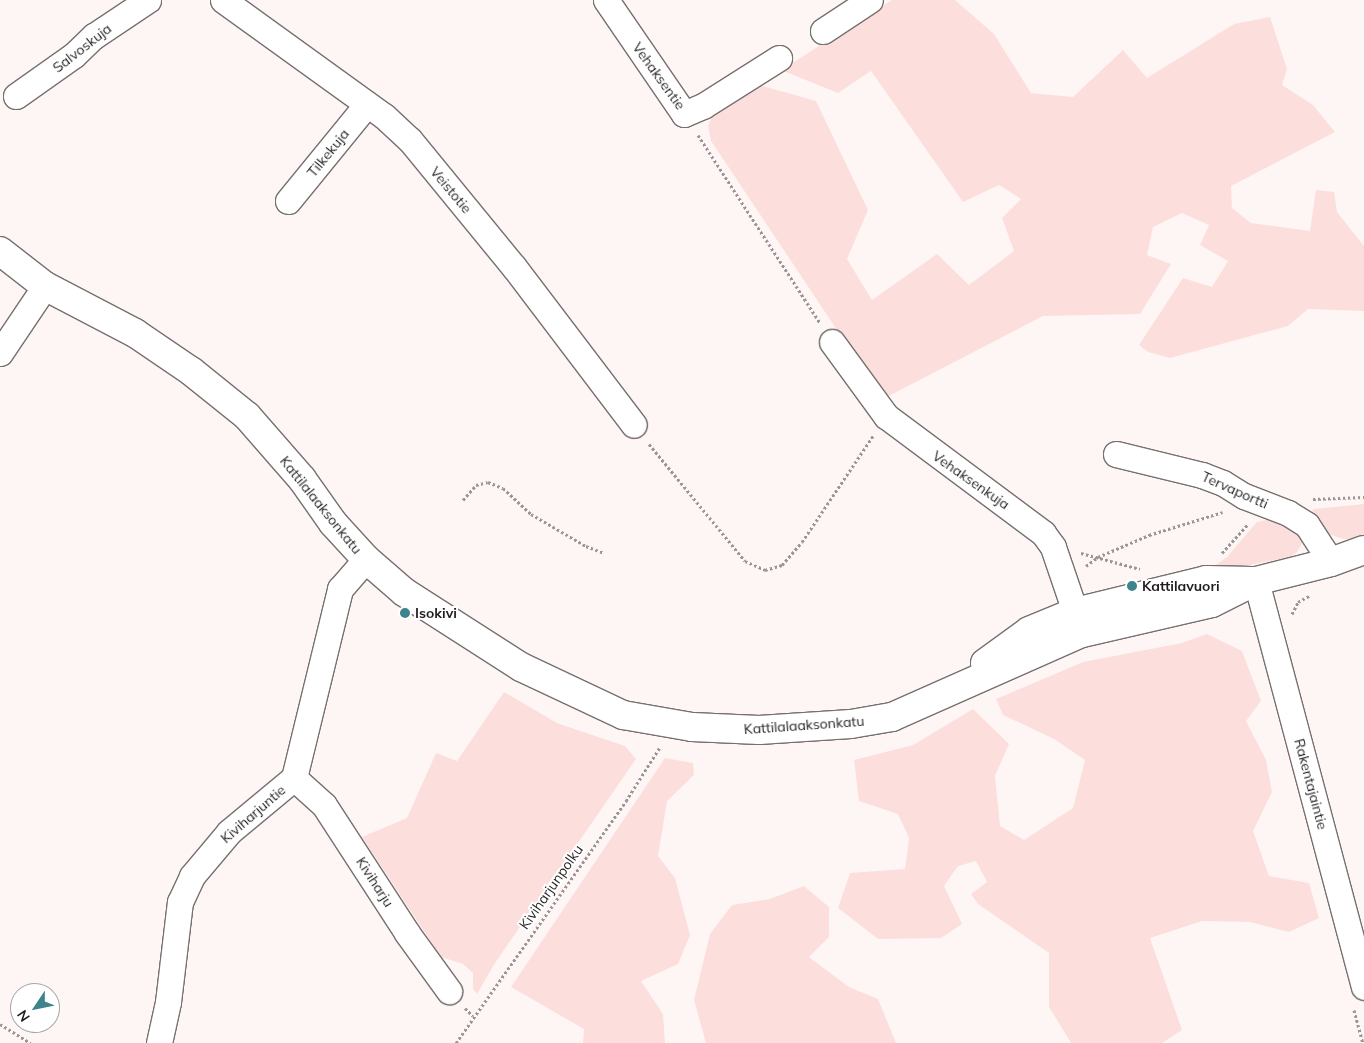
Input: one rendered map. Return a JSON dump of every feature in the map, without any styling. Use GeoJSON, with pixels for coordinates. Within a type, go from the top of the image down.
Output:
{"type":"FeatureCollection","features":[{"type":"Feature","properties":{"kind":"street","name":"Salvoskuja"},"geometry":{"type":"LineString","coordinates":[[16,96],[74,55],[94,36],[148,0]]}},
{"type":"Feature","properties":{"kind":"street","name":"Veistotie"},"geometry":{"type":"LineString","coordinates":[[223,0],[367,104],[410,140],[514,267],[634,425]]}},
{"type":"Feature","properties":{"kind":"street","name":"Vehaksentie"},"geometry":{"type":"LineString","coordinates":[[606,0],[684,114],[703,106],[779,58]]}},
{"type":"Feature","properties":{"kind":"street"},"geometry":{"type":"LineString","coordinates":[[823,30],[870,0]]}},
{"type":"Feature","properties":{"kind":"street","name":"Tilkekuja"},"geometry":{"type":"LineString","coordinates":[[288,202],[367,104]]}},
{"type":"Feature","properties":{"kind":"street","name":"Kattilalaaksonkatu"},"geometry":{"type":"LineString","coordinates":[[0,251],[45,286],[135,333],[191,371],[247,416],[302,479],[333,523],[366,559],[404,592],[466,634],[521,667],[623,715],[692,727],[758,730],[851,724],[892,717],[930,702],[1029,631],[1079,623],[1206,580],[1256,581],[1331,562],[1364,550]]}},
{"type":"Feature","properties":{"kind":"street"},"geometry":{"type":"LineString","coordinates":[[0,353],[45,286]]}},
{"type":"Feature","properties":{"kind":"street","name":"Vehaksenkuja"},"geometry":{"type":"LineString","coordinates":[[832,342],[886,416],[1043,532],[1054,547],[1079,623]]}},
{"type":"Feature","properties":{"kind":"street","name":"Tervaportti"},"geometry":{"type":"LineString","coordinates":[[1116,454],[1202,475],[1223,483],[1244,496],[1288,512],[1301,519],[1331,562]]}},
{"type":"Feature","properties":{"kind":"street","name":"Kiviharjuntie"},"geometry":{"type":"LineString","coordinates":[[159,1043],[168,1002],[180,902],[192,876],[228,832],[294,778],[340,589],[366,559]]}},
{"type":"Feature","properties":{"kind":"street","name":"Rakentajaintie"},"geometry":{"type":"LineString","coordinates":[[1256,581],[1364,987]]}},
{"type":"Feature","properties":{"kind":"street","name":"Kiviharju"},"geometry":{"type":"LineString","coordinates":[[294,778],[324,805],[449,991]]}},
{"type":"Feature","properties":{"kind":"path"},"geometry":{"type":"LineString","coordinates":[[684,114],[832,342]]}},
{"type":"Feature","properties":{"kind":"path"},"geometry":{"type":"LineString","coordinates":[[634,425],[745,560],[765,570],[782,565],[802,542],[886,416]]}},
{"type":"Feature","properties":{"kind":"path"},"geometry":{"type":"LineString","coordinates":[[462,500],[476,485],[488,482],[503,488],[531,514],[586,546],[604,553]]}},
{"type":"Feature","properties":{"kind":"path"},"geometry":{"type":"LineString","coordinates":[[1081,570],[1098,557],[1149,535],[1227,512]]}},
{"type":"Feature","properties":{"kind":"path"},"geometry":{"type":"LineString","coordinates":[[1054,547],[1150,572]]}},
{"type":"Feature","properties":{"kind":"path","name":"Kiviharjunpolku"},"geometry":{"type":"LineString","coordinates":[[456,1043],[626,801],[663,742]]}},
{"type":"Feature","properties":{"kind":"path"},"geometry":{"type":"LineString","coordinates":[[0,1024],[30,1043]]}},
{"type":"Feature","properties":{"kind":"shaded area"},"geometry":{"type":"Polygon","coordinates":[[[892,0],[955,0],[994,34],[1031,93],[1073,97],[1123,50],[1147,78],[1234,24],[1270,17],[1287,69],[1282,85],[1313,105],[1335,132],[1231,186],[1232,208],[1251,223],[1310,231],[1316,190],[1334,192],[1337,212],[1364,246],[1364,311],[1308,309],[1288,326],[1170,358],[1148,352],[1139,345],[1183,278],[1212,287],[1228,261],[1200,245],[1209,225],[1182,213],[1153,227],[1147,255],[1171,264],[1140,314],[1043,316],[883,399],[711,141],[708,126],[713,114],[759,85],[816,101],[868,210],[847,259],[872,300],[937,254],[969,285],[1014,251],[1002,218],[1021,199],[999,185],[963,202],[871,71],[838,93],[781,70],[892,0]]]}},
{"type":"Feature","properties":{"kind":"shaded area"},"geometry":{"type":"Polygon","coordinates":[[[1364,504],[1364,535],[1355,539],[1343,539],[1329,534],[1311,516],[1313,509],[1364,504]]]}},
{"type":"Feature","properties":{"kind":"shaded area"},"geometry":{"type":"Polygon","coordinates":[[[1275,518],[1290,522],[1304,540],[1297,552],[1290,557],[1215,572],[1213,567],[1227,557],[1257,522],[1275,518]]]}},
{"type":"Feature","properties":{"kind":"shaded area"},"geometry":{"type":"Polygon","coordinates":[[[1207,634],[1242,651],[1261,701],[1246,721],[1266,760],[1272,792],[1253,831],[1269,876],[1309,883],[1319,918],[1289,932],[1250,922],[1202,921],[1150,938],[1182,1030],[1162,1043],[1071,1043],[1049,1007],[1049,953],[978,904],[971,894],[987,882],[976,861],[958,866],[944,886],[962,924],[941,938],[878,939],[838,908],[850,873],[905,869],[909,838],[898,814],[859,801],[854,760],[913,745],[973,709],[1009,744],[995,776],[1000,826],[1024,840],[1073,808],[1085,760],[1054,739],[1003,715],[996,699],[1083,662],[1182,643],[1207,634]]]}},
{"type":"Feature","properties":{"kind":"shaded area"},"geometry":{"type":"Polygon","coordinates":[[[504,692],[557,723],[625,746],[636,759],[495,963],[477,994],[473,989],[473,973],[463,964],[441,957],[362,837],[407,818],[436,753],[457,761],[504,692]]]}},
{"type":"Feature","properties":{"kind":"shaded area"},"geometry":{"type":"Polygon","coordinates":[[[665,758],[693,763],[694,775],[667,801],[658,856],[675,878],[690,935],[678,964],[641,981],[663,1014],[665,1043],[583,1043],[584,1029],[511,987],[665,758]]]}},
{"type":"Feature","properties":{"kind":"shaded area"},"geometry":{"type":"Polygon","coordinates":[[[804,886],[829,907],[829,937],[809,957],[849,987],[878,999],[896,1043],[706,1043],[694,1000],[710,934],[732,905],[770,899],[804,886]]]}},
{"type":"Feature","properties":{"kind":"place","name":"Kattilavuori"},"geometry":{"type":"Point","coordinates":[1132,586]}},
{"type":"Feature","properties":{"kind":"place","name":"Isokivi"},"geometry":{"type":"Point","coordinates":[405,613]}}]}
